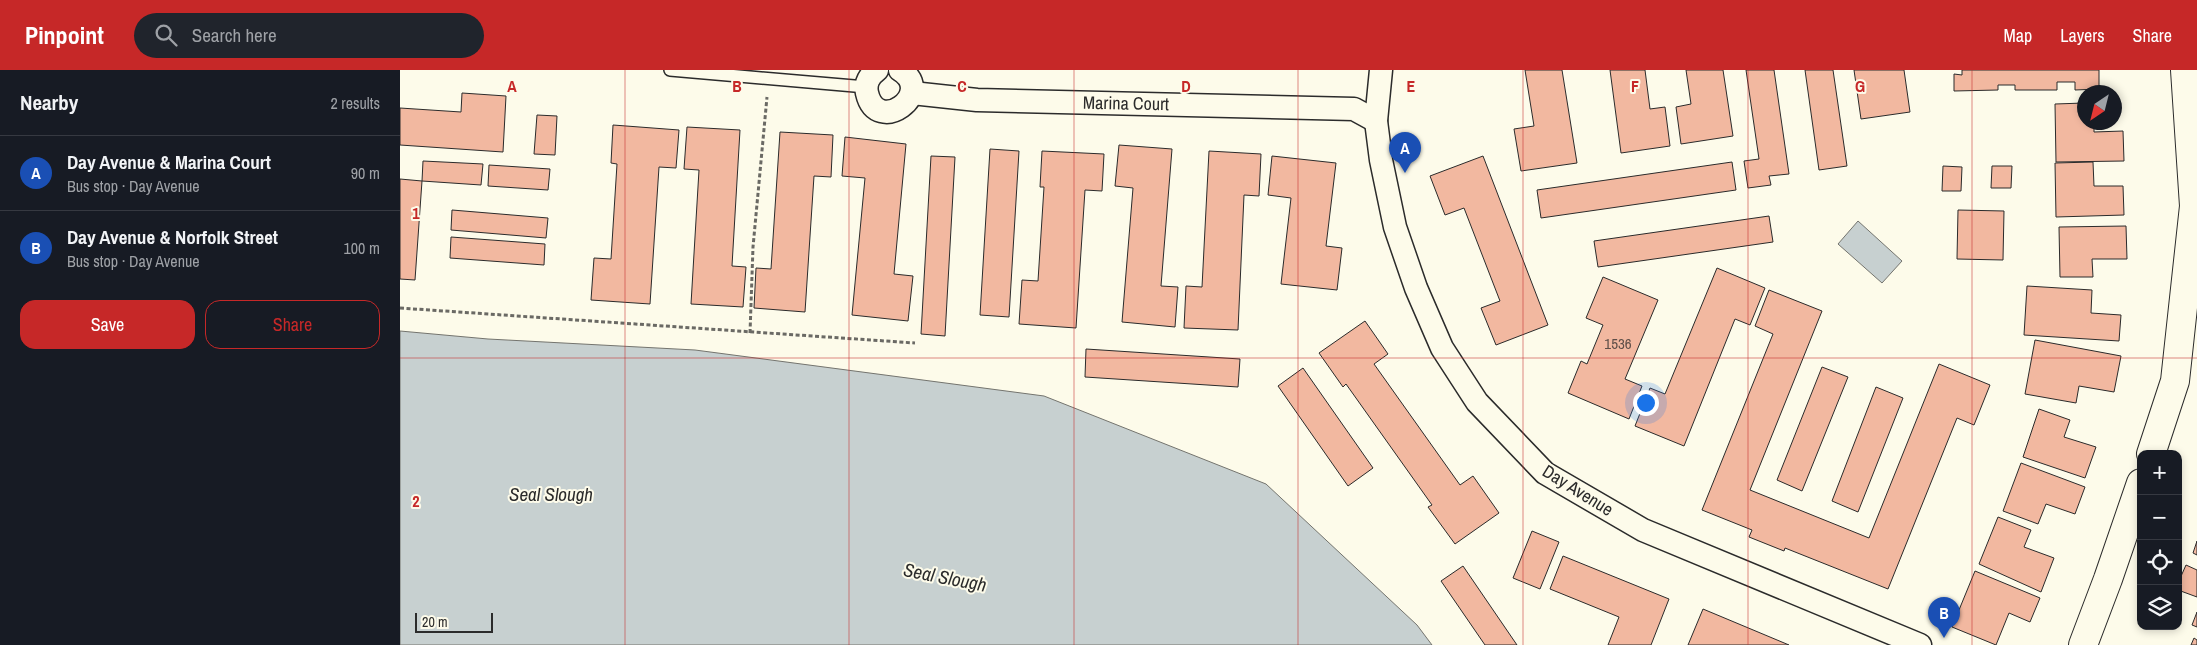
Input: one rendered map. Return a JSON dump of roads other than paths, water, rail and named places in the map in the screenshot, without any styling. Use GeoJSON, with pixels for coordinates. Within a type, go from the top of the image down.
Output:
{"type":"FeatureCollection","features":[{"type":"Feature","properties":{"kind":"main road"},"geometry":{"type":"LineString","coordinates":[[2152,450],[2175,381],[2196,206],[2185,70]]}},
{"type":"Feature","properties":{"kind":"main road"},"geometry":{"type":"LineString","coordinates":[[2083,645],[2137,495]]}},
{"type":"Feature","properties":{"kind":"street"},"geometry":{"type":"LineString","coordinates":[[871,79],[869,101],[879,110],[893,112],[905,105],[912,93],[910,81],[900,70]]}},
{"type":"Feature","properties":{"kind":"street"},"geometry":{"type":"LineString","coordinates":[[1376,120],[1381,70]]}},
{"type":"Feature","properties":{"kind":"street","name":"Marina Court"},"geometry":{"type":"LineString","coordinates":[[912,93],[977,100],[1354,109],[1376,120]]}},
{"type":"Feature","properties":{"kind":"street","name":"Day Avenue"},"geometry":{"type":"LineString","coordinates":[[1376,120],[1381,160],[1395,227],[1416,288],[1442,348],[1477,402],[1545,473],[1643,530],[1920,645]]}},
{"type":"Feature","properties":{"kind":"lane"},"geometry":{"type":"LineString","coordinates":[[670,70],[769,78],[871,79]]}},
{"type":"Feature","properties":{"kind":"water"},"geometry":{"type":"Polygon","coordinates":[[[1858,221],[1902,261],[1882,283],[1838,244],[1858,221]]]}},
{"type":"Feature","properties":{"kind":"water","name":"Seal Slough"},"geometry":{"type":"Polygon","coordinates":[[[400,331],[488,339],[695,350],[1044,396],[1266,484],[1417,625],[1432,645],[400,645],[400,331]]]}},
{"type":"Feature","properties":{"kind":"place","name":"Day Avenue & Marina Court"},"geometry":{"type":"Point","coordinates":[1405,173]}},
{"type":"Feature","properties":{"kind":"place","name":"Day Avenue & Norfolk Street"},"geometry":{"type":"Point","coordinates":[1944,638]}}]}
